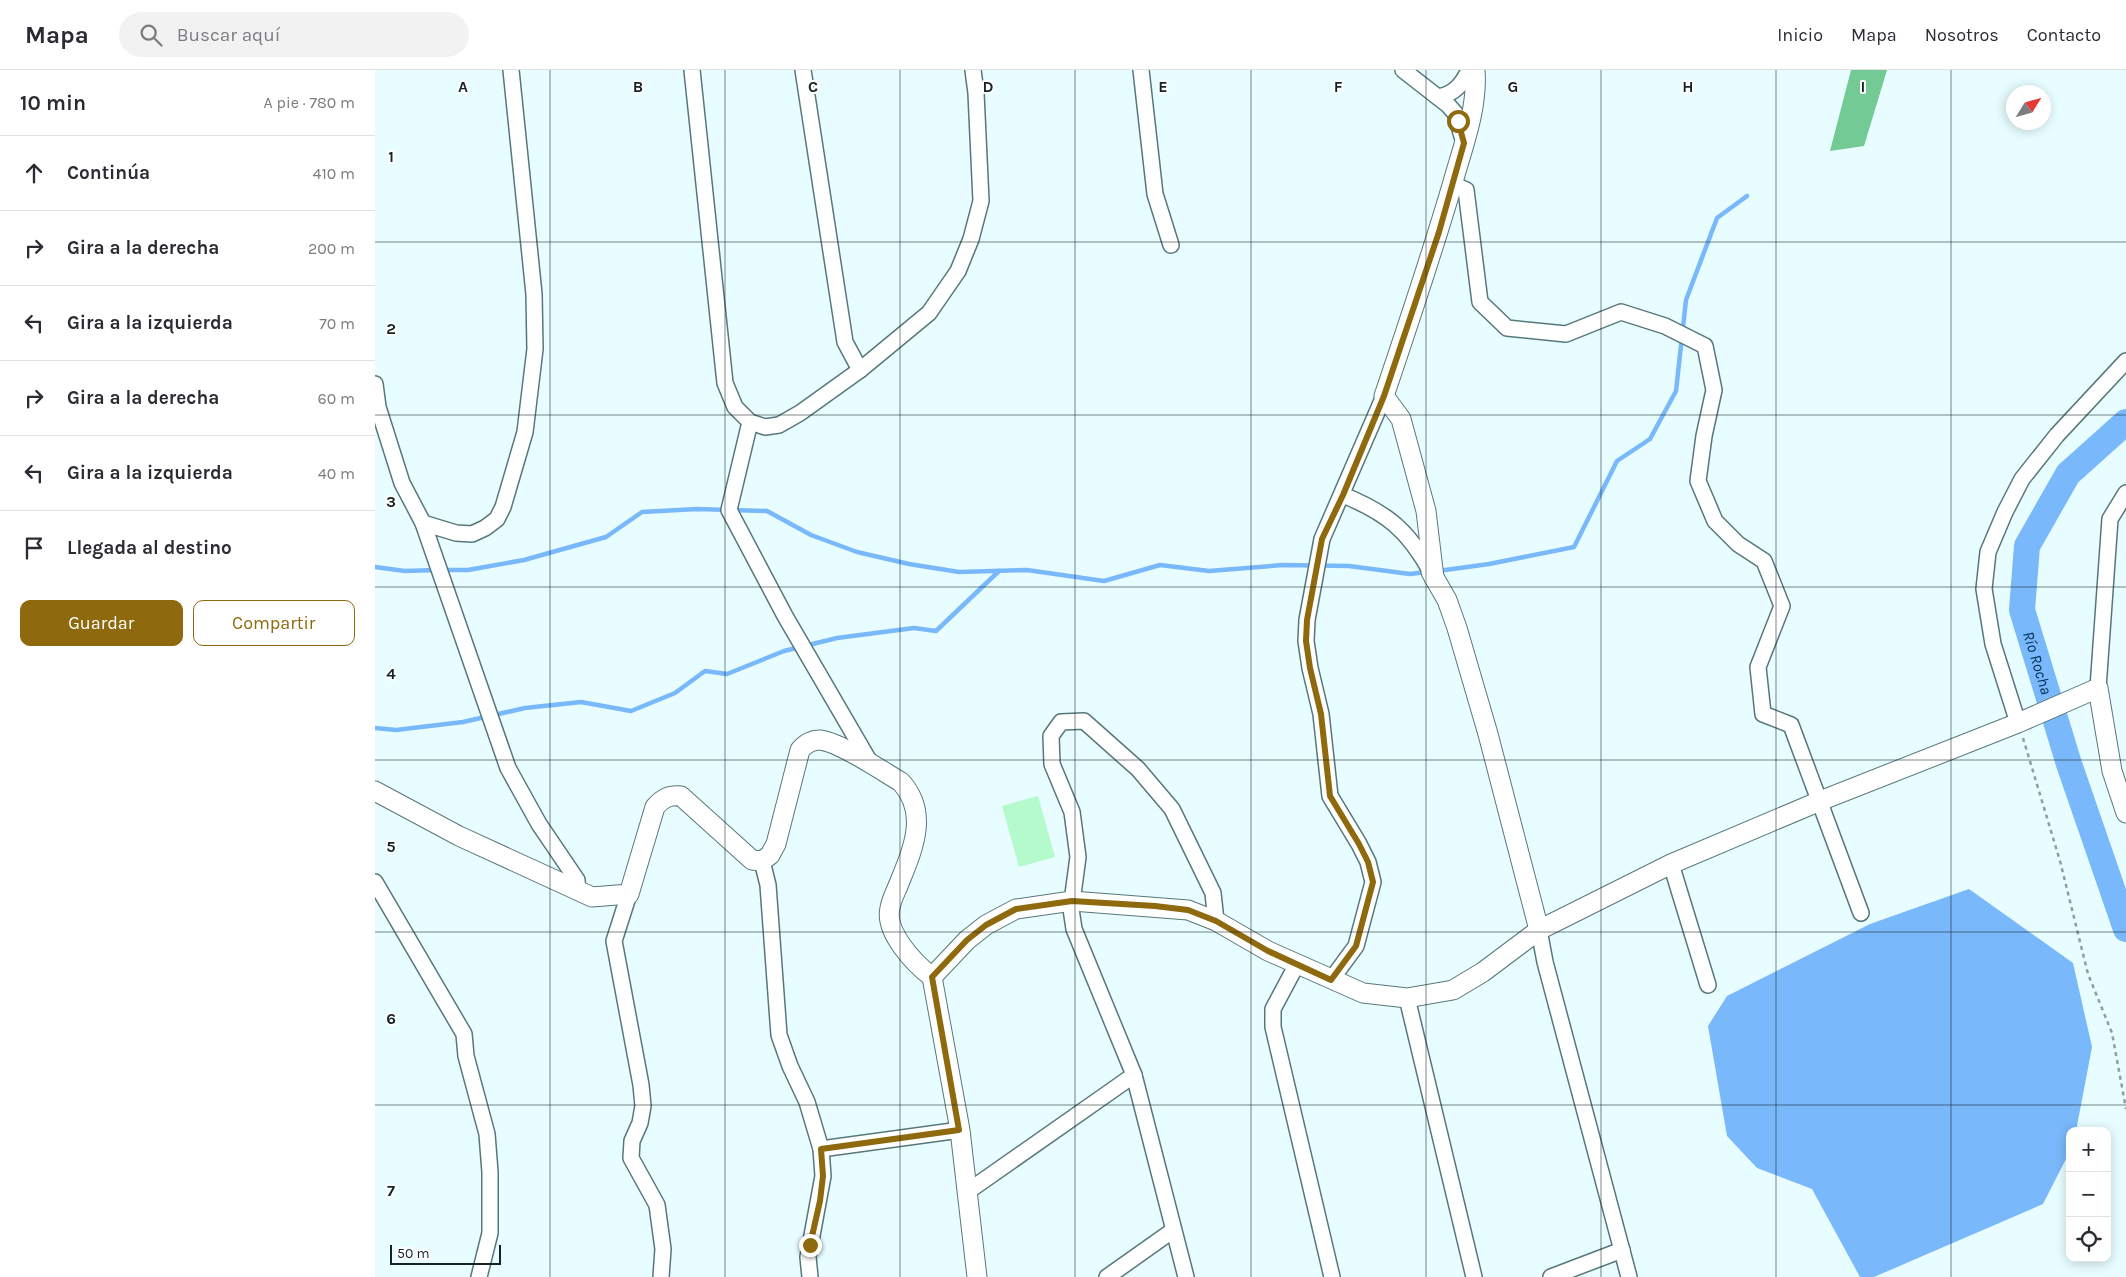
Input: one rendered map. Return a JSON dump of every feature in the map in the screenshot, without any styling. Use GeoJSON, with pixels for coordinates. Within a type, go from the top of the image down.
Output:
{"type":"FeatureCollection","features":[{"type":"Feature","properties":{"kind":"street"},"geometry":{"type":"LineString","coordinates":[[423,523],[456,533],[472,534],[485,528],[497,519],[503,507],[525,432],[535,349],[534,294],[511,70]]}},
{"type":"Feature","properties":{"kind":"street"},"geometry":{"type":"LineString","coordinates":[[692,70],[725,383],[735,407],[750,422],[765,427],[779,425],[800,413],[860,370],[929,313],[958,271],[971,239],[981,200],[976,92],[973,70]]}},
{"type":"Feature","properties":{"kind":"street"},"geometry":{"type":"LineString","coordinates":[[803,70],[845,342],[860,370]]}},
{"type":"Feature","properties":{"kind":"street"},"geometry":{"type":"LineString","coordinates":[[1141,70],[1155,194],[1171,245]]}},
{"type":"Feature","properties":{"kind":"street"},"geometry":{"type":"LineString","coordinates":[[1403,70],[1455,113],[1464,143]]}},
{"type":"Feature","properties":{"kind":"street"},"geometry":{"type":"LineString","coordinates":[[1438,97],[1449,95],[1459,87],[1469,70]]}},
{"type":"Feature","properties":{"kind":"street"},"geometry":{"type":"LineString","coordinates":[[1331,980],[1356,946],[1373,882],[1368,862],[1359,844],[1330,796],[1321,714],[1310,668],[1306,641],[1307,620],[1322,539],[1343,495],[1384,396],[1439,232],[1475,96],[1475,70]]}},
{"type":"Feature","properties":{"kind":"street"},"geometry":{"type":"LineString","coordinates":[[1452,184],[1466,190],[1479,302],[1507,328],[1566,334],[1621,312],[1665,326],[1705,346],[1714,390],[1704,436],[1698,481],[1715,522],[1739,544],[1764,561],[1782,606],[1758,667],[1763,714],[1791,725],[1861,912]]}},
{"type":"Feature","properties":{"kind":"street"},"geometry":{"type":"LineString","coordinates":[[2025,720],[1993,644],[1984,589],[1988,552],[2022,479],[2057,435],[2126,361]]}},
{"type":"Feature","properties":{"kind":"street"},"geometry":{"type":"LineString","coordinates":[[375,384],[378,407],[402,483],[423,523],[508,768],[539,824],[577,880],[578,891]]}},
{"type":"Feature","properties":{"kind":"street"},"geometry":{"type":"LineString","coordinates":[[1384,396],[1401,419],[1426,511],[1433,575]]}},
{"type":"Feature","properties":{"kind":"street"},"geometry":{"type":"LineString","coordinates":[[750,422],[729,510],[785,616],[872,766]]}},
{"type":"Feature","properties":{"kind":"street"},"geometry":{"type":"LineString","coordinates":[[2126,493],[2110,519],[2090,692],[2126,813]]}},
{"type":"Feature","properties":{"kind":"street"},"geometry":{"type":"LineString","coordinates":[[1343,495],[1367,505],[1399,527],[1418,547],[1447,600],[1460,636],[1488,734],[1539,930],[1545,962],[1629,1277]]}},
{"type":"Feature","properties":{"kind":"street"},"geometry":{"type":"LineString","coordinates":[[932,977],[967,940],[986,925],[1016,909],[1072,901],[1188,910],[1216,921],[1268,951],[1363,993],[1407,998],[1453,990],[1483,972],[1539,930],[1671,864],[1819,801],[2025,720],[2090,692]]}},
{"type":"Feature","properties":{"kind":"street"},"geometry":{"type":"LineString","coordinates":[[1186,1277],[1172,1231],[1134,1075],[1074,929],[1071,909],[1078,858],[1073,812],[1052,764],[1051,736],[1061,722],[1084,721],[1138,769],[1172,809],[1213,893],[1216,921]]}},
{"type":"Feature","properties":{"kind":"street"},"geometry":{"type":"LineString","coordinates":[[661,1277],[663,1249],[657,1205],[631,1158],[632,1142],[640,1123],[643,1106],[641,1085],[614,940],[655,807],[663,799],[672,795],[681,796],[752,860],[762,861],[770,856],[777,844],[799,750],[807,742],[819,740],[835,745],[901,782],[908,790],[916,808],[917,830],[913,850],[889,909],[891,924],[901,945],[921,969],[932,977],[959,1130],[977,1277]]}},
{"type":"Feature","properties":{"kind":"street"},"geometry":{"type":"LineString","coordinates":[[375,791],[453,833],[578,891],[593,897],[629,894]]}},
{"type":"Feature","properties":{"kind":"street"},"geometry":{"type":"LineString","coordinates":[[762,861],[768,885],[779,1035],[790,1066],[807,1102],[821,1149],[823,1176],[808,1257],[810,1277]]}},
{"type":"Feature","properties":{"kind":"street"},"geometry":{"type":"LineString","coordinates":[[1671,864],[1708,985]]}},
{"type":"Feature","properties":{"kind":"street"},"geometry":{"type":"LineString","coordinates":[[375,882],[464,1034],[466,1056],[487,1134],[490,1172],[490,1233],[479,1277]]}},
{"type":"Feature","properties":{"kind":"street"},"geometry":{"type":"LineString","coordinates":[[1297,964],[1273,1009],[1273,1027],[1332,1277]]}},
{"type":"Feature","properties":{"kind":"street"},"geometry":{"type":"LineString","coordinates":[[1407,998],[1474,1277]]}},
{"type":"Feature","properties":{"kind":"street"},"geometry":{"type":"LineString","coordinates":[[967,1192],[1134,1075]]}},
{"type":"Feature","properties":{"kind":"street"},"geometry":{"type":"LineString","coordinates":[[821,1149],[959,1130]]}},
{"type":"Feature","properties":{"kind":"street"},"geometry":{"type":"LineString","coordinates":[[1107,1277],[1172,1231]]}},
{"type":"Feature","properties":{"kind":"street"},"geometry":{"type":"LineString","coordinates":[[1551,1277],[1621,1250]]}},
{"type":"Feature","properties":{"kind":"path"},"geometry":{"type":"LineString","coordinates":[[2025,720],[2088,974],[2112,1033],[2126,1109]]}},
{"type":"Feature","properties":{"kind":"green space"},"geometry":{"type":"Polygon","coordinates":[[[1851,70],[1887,70],[1864,146],[1830,151],[1851,70]]]}},
{"type":"Feature","properties":{"kind":"green space"},"geometry":{"type":"Polygon","coordinates":[[[1038,796],[1055,857],[1019,867],[1002,806],[1038,796]]]}},
{"type":"Feature","properties":{"kind":"water"},"geometry":{"type":"Polygon","coordinates":[[[1969,889],[2073,963],[2092,1047],[2077,1127],[2066,1127],[2066,1159],[2043,1204],[1874,1277],[1860,1277],[1812,1189],[1757,1168],[1727,1136],[1708,1026],[1727,996],[1870,924],[1969,889]]]}},
{"type":"Feature","properties":{"kind":"waterway"},"geometry":{"type":"LineString","coordinates":[[1438,571],[1489,564],[1574,547],[1617,461],[1650,439],[1676,391],[1686,300],[1717,218],[1747,196]]}},
{"type":"Feature","properties":{"kind":"waterway","name":"Río Rocha"},"geometry":{"type":"LineString","coordinates":[[2126,422],[2068,474],[2027,546],[2022,610],[2069,764],[2126,929]]}},
{"type":"Feature","properties":{"kind":"waterway"},"geometry":{"type":"LineString","coordinates":[[444,570],[468,570],[524,560],[606,537],[642,512],[697,509],[767,511],[811,535],[857,552],[909,564],[959,572],[1027,570],[1104,581],[1160,565],[1209,571],[1283,565],[1349,566],[1410,574],[1426,572]]}},
{"type":"Feature","properties":{"kind":"waterway"},"geometry":{"type":"LineString","coordinates":[[375,567],[405,571],[436,570]]}},
{"type":"Feature","properties":{"kind":"waterway"},"geometry":{"type":"LineString","coordinates":[[375,728],[396,730],[463,722],[525,708],[581,702],[631,711],[675,693],[705,671],[727,674],[784,651],[837,638],[914,628],[936,631],[999,571]]}},
{"type":"Feature","properties":{"kind":"route"},"geometry":{"type":"LineString","coordinates":[[810,1245],[820,1201],[823,1176],[821,1149],[959,1130],[932,977],[967,940],[986,925],[1016,909],[1072,901],[1188,910],[1216,921],[1268,951],[1331,980],[1356,946],[1373,882],[1368,862],[1359,844],[1330,796],[1321,714],[1310,668],[1306,641],[1307,620],[1322,539],[1343,495],[1384,396],[1439,232],[1464,143],[1458,121]]}}]}
